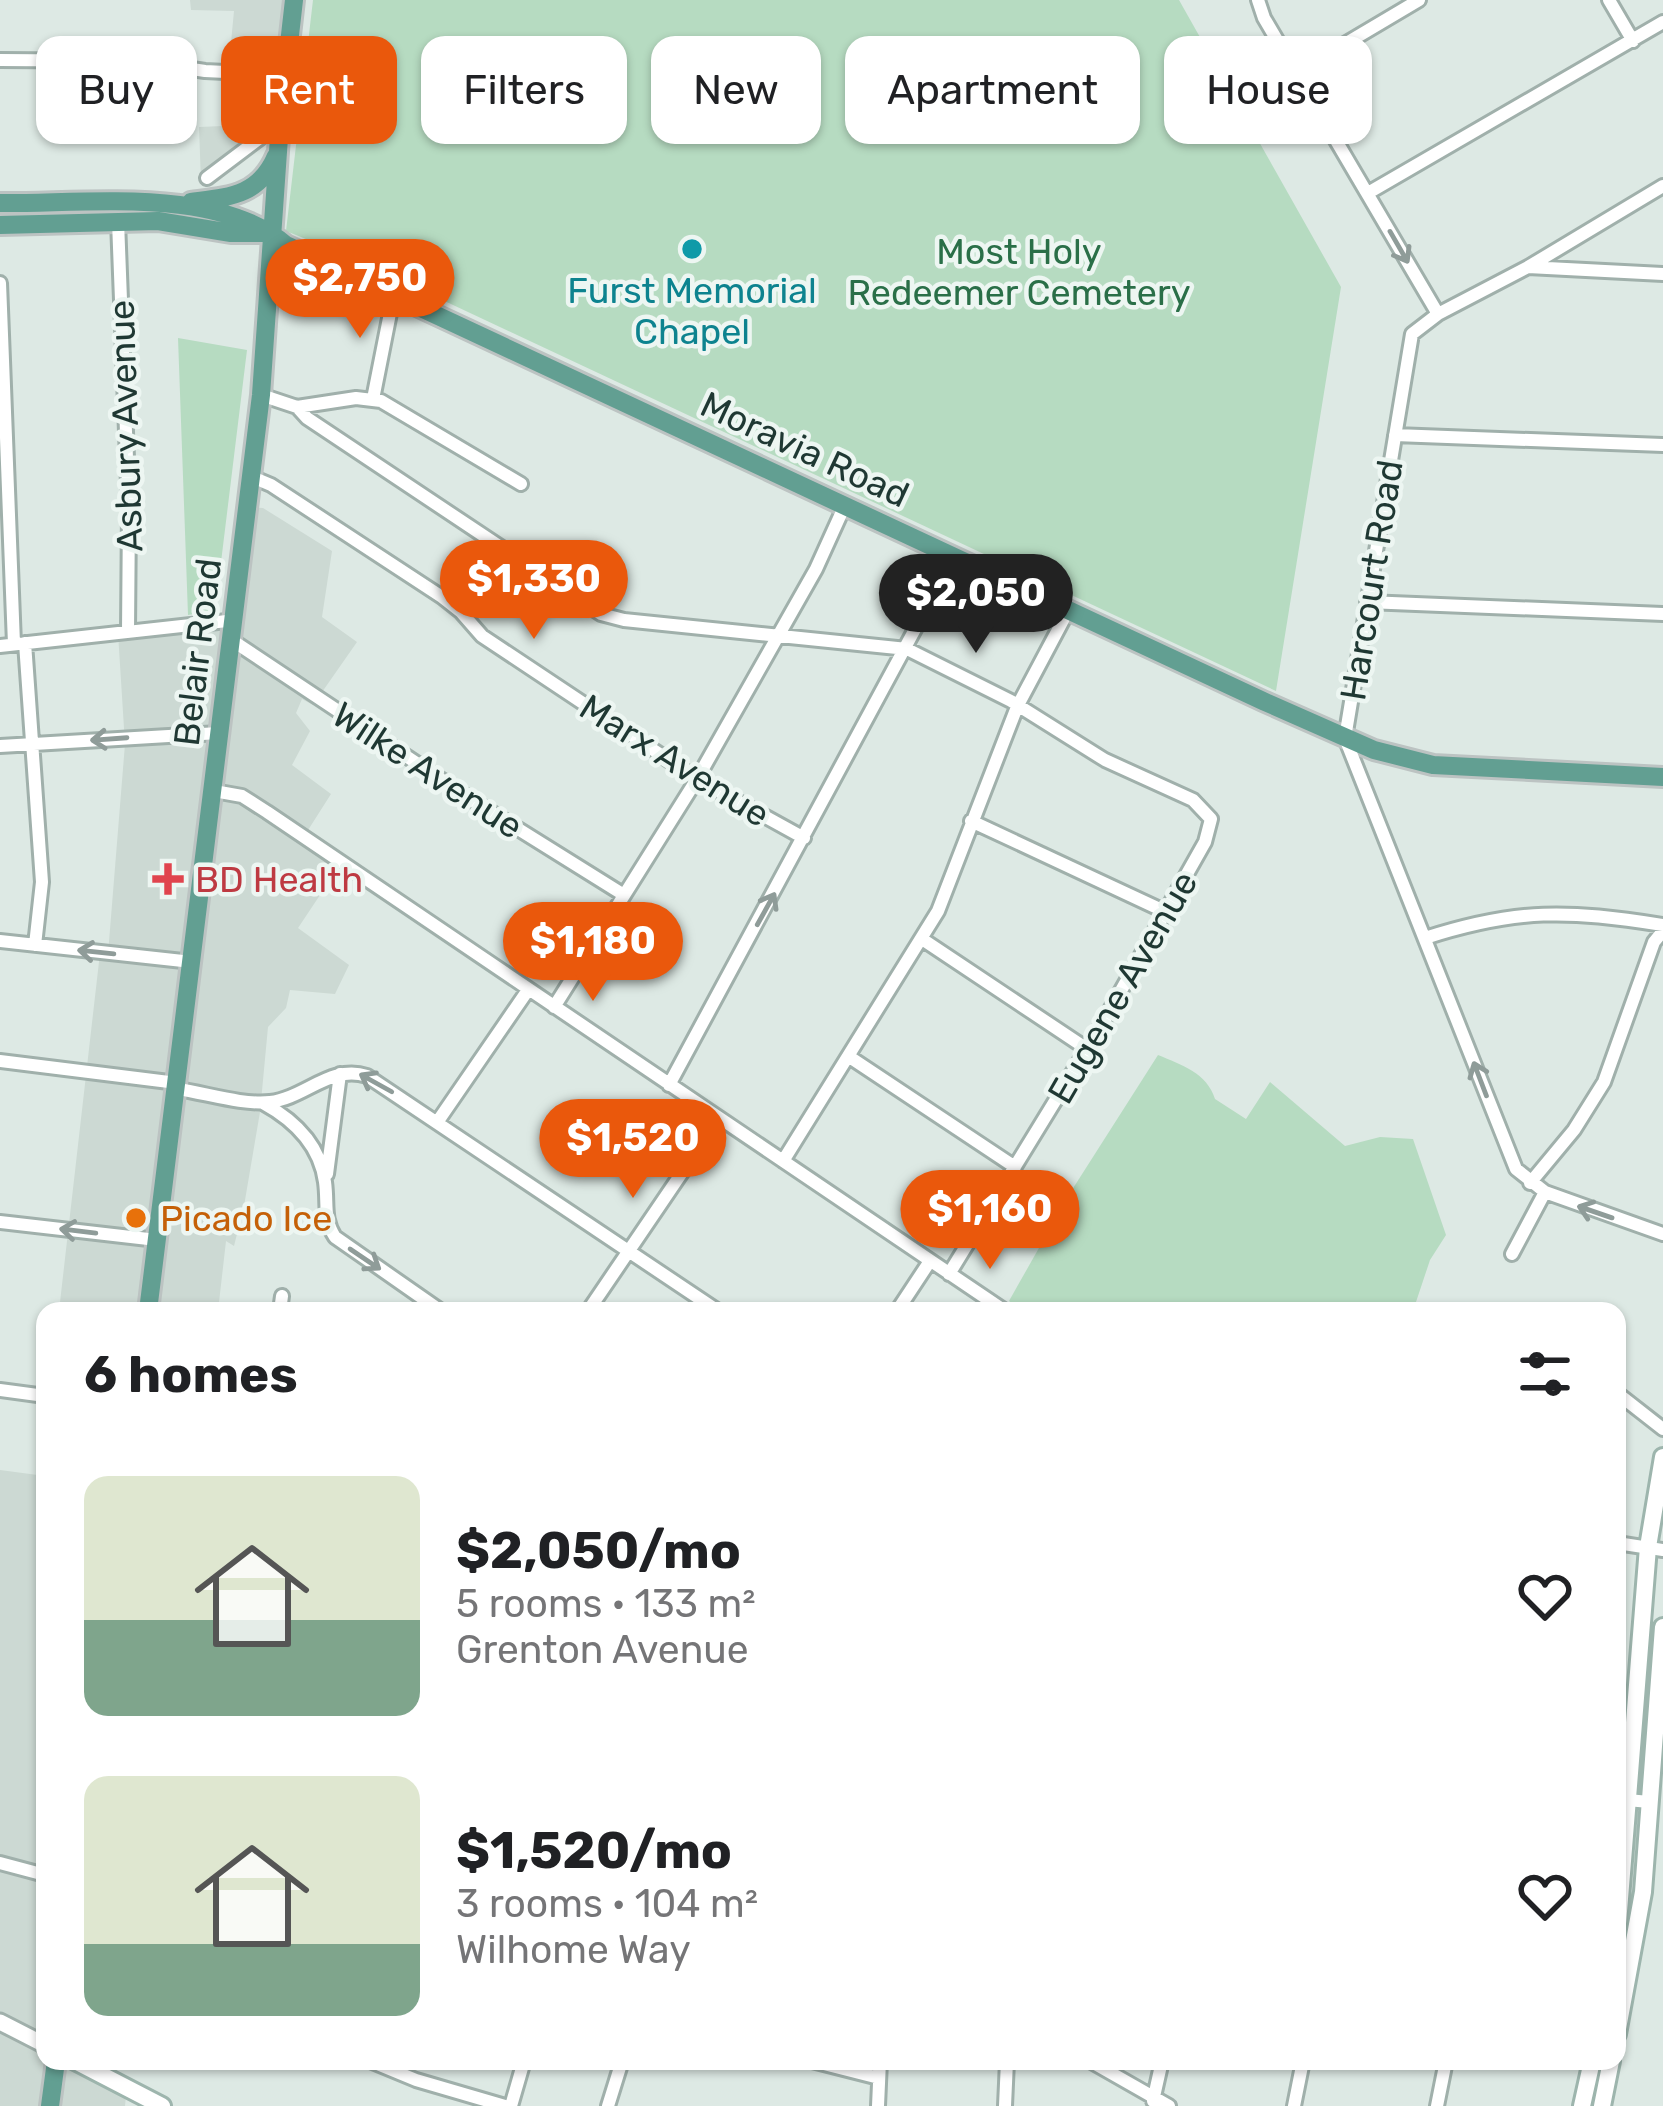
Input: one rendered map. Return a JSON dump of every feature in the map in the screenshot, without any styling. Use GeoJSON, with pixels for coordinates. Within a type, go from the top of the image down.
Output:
{"type":"FeatureCollection","features":[{"type":"Feature","properties":{"kind":"main road","name":"Belair Road"},"geometry":{"type":"LineString","coordinates":[[291,36],[294,0]]}},
{"type":"Feature","properties":{"kind":"main road","name":"Belair Road"},"geometry":{"type":"LineString","coordinates":[[149,1302],[252,477],[279,144]]}},
{"type":"Feature","properties":{"kind":"main road"},"geometry":{"type":"LineString","coordinates":[[174,204],[237,196],[258,183],[278,152]]}},
{"type":"Feature","properties":{"kind":"main road","name":"Moravia Road"},"geometry":{"type":"LineString","coordinates":[[0,203],[174,204],[245,218],[286,245],[1394,757],[1433,766],[1663,777]]}},
{"type":"Feature","properties":{"kind":"main road","name":"Moravia Road"},"geometry":{"type":"LineString","coordinates":[[0,225],[158,221],[231,233],[273,233]]}},
{"type":"Feature","properties":{"kind":"main road"},"geometry":{"type":"LineString","coordinates":[[1626,1776],[1663,1457]]}},
{"type":"Feature","properties":{"kind":"main road"},"geometry":{"type":"LineString","coordinates":[[1626,1950],[1649,1802],[1663,1627]]}},
{"type":"Feature","properties":{"kind":"main road"},"geometry":{"type":"LineString","coordinates":[[50,2106],[55,2070]]}},
{"type":"Feature","properties":{"kind":"main road"},"geometry":{"type":"LineString","coordinates":[[92,2070],[162,2106]]}},
{"type":"Feature","properties":{"kind":"main road"},"geometry":{"type":"LineString","coordinates":[[1582,2106],[1590,2070]]}},
{"type":"Feature","properties":{"kind":"main road"},"geometry":{"type":"LineString","coordinates":[[1602,2106],[1610,2070]]}},
{"type":"Feature","properties":{"kind":"street"},"geometry":{"type":"LineString","coordinates":[[1258,0],[1275,36]]}},
{"type":"Feature","properties":{"kind":"street"},"geometry":{"type":"LineString","coordinates":[[1358,36],[1419,0]]}},
{"type":"Feature","properties":{"kind":"street"},"geometry":{"type":"LineString","coordinates":[[1609,0],[1633,40]]}},
{"type":"Feature","properties":{"kind":"street"},"geometry":{"type":"LineString","coordinates":[[1368,193],[1663,22]]}},
{"type":"Feature","properties":{"kind":"street"},"geometry":{"type":"LineString","coordinates":[[0,60],[139,61],[221,72]]}},
{"type":"Feature","properties":{"kind":"street"},"geometry":{"type":"LineString","coordinates":[[207,178],[252,144]]}},
{"type":"Feature","properties":{"kind":"street"},"geometry":{"type":"LineString","coordinates":[[1339,144],[1438,314],[1528,267],[1663,186]]}},
{"type":"Feature","properties":{"kind":"street","name":"Asbury Avenue"},"geometry":{"type":"LineString","coordinates":[[118,221],[129,511],[128,631]]}},
{"type":"Feature","properties":{"kind":"street"},"geometry":{"type":"LineString","coordinates":[[1528,267],[1663,274]]}},
{"type":"Feature","properties":{"kind":"street"},"geometry":{"type":"LineString","coordinates":[[0,283],[13,645],[31,744],[42,882],[35,946]]}},
{"type":"Feature","properties":{"kind":"street"},"geometry":{"type":"LineString","coordinates":[[373,399],[394,293]]}},
{"type":"Feature","properties":{"kind":"street","name":"Harcourt Road"},"geometry":{"type":"LineString","coordinates":[[1438,314],[1419,326],[1410,340],[1345,738],[1504,1143],[1530,1183]]}},
{"type":"Feature","properties":{"kind":"street"},"geometry":{"type":"LineString","coordinates":[[261,394],[297,407],[373,399],[520,484]]}},
{"type":"Feature","properties":{"kind":"street"},"geometry":{"type":"LineString","coordinates":[[297,407],[601,614],[907,650],[1017,707]]}},
{"type":"Feature","properties":{"kind":"street"},"geometry":{"type":"LineString","coordinates":[[1395,435],[1663,445]]}},
{"type":"Feature","properties":{"kind":"street","name":"Marx Avenue"},"geometry":{"type":"LineString","coordinates":[[252,477],[442,597],[490,642],[697,779],[804,838]]}},
{"type":"Feature","properties":{"kind":"street"},"geometry":{"type":"LineString","coordinates":[[554,1007],[697,779],[816,569],[845,505]]}},
{"type":"Feature","properties":{"kind":"street"},"geometry":{"type":"LineString","coordinates":[[669,1085],[956,555]]}},
{"type":"Feature","properties":{"kind":"street"},"geometry":{"type":"LineString","coordinates":[[1367,602],[1663,614]]}},
{"type":"Feature","properties":{"kind":"street"},"geometry":{"type":"LineString","coordinates":[[783,1161],[949,889],[1017,707],[1069,609]]}},
{"type":"Feature","properties":{"kind":"street"},"geometry":{"type":"LineString","coordinates":[[13,645],[236,620]]}},
{"type":"Feature","properties":{"kind":"street","name":"Wilke Avenue"},"geometry":{"type":"LineString","coordinates":[[233,641],[625,896]]}},
{"type":"Feature","properties":{"kind":"street","name":"Eugene Avenue"},"geometry":{"type":"LineString","coordinates":[[949,1274],[1166,912],[1205,842],[1211,819],[1192,800],[1106,760],[1017,707]]}},
{"type":"Feature","properties":{"kind":"street"},"geometry":{"type":"LineString","coordinates":[[0,746],[219,733]]}},
{"type":"Feature","properties":{"kind":"street"},"geometry":{"type":"LineString","coordinates":[[214,790],[255,804],[991,1302]]}},
{"type":"Feature","properties":{"kind":"street"},"geometry":{"type":"LineString","coordinates":[[971,821],[1166,912]]}},
{"type":"Feature","properties":{"kind":"street"},"geometry":{"type":"LineString","coordinates":[[1425,938],[1535,912],[1576,912],[1663,928],[1604,1082],[1574,1130],[1530,1183],[1663,1234]]}},
{"type":"Feature","properties":{"kind":"street"},"geometry":{"type":"LineString","coordinates":[[922,939],[1087,1049]]}},
{"type":"Feature","properties":{"kind":"street"},"geometry":{"type":"LineString","coordinates":[[0,941],[192,962]]}},
{"type":"Feature","properties":{"kind":"street"},"geometry":{"type":"LineString","coordinates":[[438,1121],[528,990]]}},
{"type":"Feature","properties":{"kind":"street"},"geometry":{"type":"LineString","coordinates":[[848,1056],[1015,1167]]}},
{"type":"Feature","properties":{"kind":"street"},"geometry":{"type":"LineString","coordinates":[[0,1061],[262,1102],[291,1097],[340,1074],[367,1076],[705,1302]]}},
{"type":"Feature","properties":{"kind":"street"},"geometry":{"type":"LineString","coordinates":[[340,1074],[325,1182],[327,1221],[335,1238],[429,1302]]}},
{"type":"Feature","properties":{"kind":"street"},"geometry":{"type":"LineString","coordinates":[[262,1102],[303,1134],[315,1151],[325,1182]]}},
{"type":"Feature","properties":{"kind":"street"},"geometry":{"type":"LineString","coordinates":[[594,1302],[719,1118]]}},
{"type":"Feature","properties":{"kind":"street"},"geometry":{"type":"LineString","coordinates":[[1512,1254],[1545,1192]]}},
{"type":"Feature","properties":{"kind":"street"},"geometry":{"type":"LineString","coordinates":[[0,1222],[157,1240]]}},
{"type":"Feature","properties":{"kind":"street"},"geometry":{"type":"LineString","coordinates":[[902,1302],[930,1261]]}},
{"type":"Feature","properties":{"kind":"street"},"geometry":{"type":"LineString","coordinates":[[0,1390],[36,1395]]}},
{"type":"Feature","properties":{"kind":"street"},"geometry":{"type":"LineString","coordinates":[[1626,1400],[1663,1429]]}},
{"type":"Feature","properties":{"kind":"street"},"geometry":{"type":"LineString","coordinates":[[1626,1800],[1649,1802]]}},
{"type":"Feature","properties":{"kind":"street"},"geometry":{"type":"LineString","coordinates":[[0,1863],[36,1873]]}},
{"type":"Feature","properties":{"kind":"street"},"geometry":{"type":"LineString","coordinates":[[0,2022],[36,2040]]}},
{"type":"Feature","properties":{"kind":"street"},"geometry":{"type":"LineString","coordinates":[[392,2070],[508,2106],[521,2070]]}},
{"type":"Feature","properties":{"kind":"street"},"geometry":{"type":"LineString","coordinates":[[608,2106],[619,2070]]}},
{"type":"Feature","properties":{"kind":"street"},"geometry":{"type":"LineString","coordinates":[[847,2070],[879,2078]]}},
{"type":"Feature","properties":{"kind":"street"},"geometry":{"type":"LineString","coordinates":[[878,2106],[879,2070]]}},
{"type":"Feature","properties":{"kind":"street"},"geometry":{"type":"LineString","coordinates":[[1005,2106],[1007,2070]]}},
{"type":"Feature","properties":{"kind":"street"},"geometry":{"type":"LineString","coordinates":[[1104,2070],[1153,2102],[1169,2106]]}},
{"type":"Feature","properties":{"kind":"street"},"geometry":{"type":"LineString","coordinates":[[1153,2102],[1160,2070]]}},
{"type":"Feature","properties":{"kind":"street"},"geometry":{"type":"LineString","coordinates":[[1294,2106],[1301,2070]]}},
{"type":"Feature","properties":{"kind":"street"},"geometry":{"type":"LineString","coordinates":[[1437,2106],[1444,2070]]}},
{"type":"Feature","properties":{"kind":"shaded area"},"geometry":{"type":"Polygon","coordinates":[[[190,0],[294,0],[290,36],[232,36],[234,11],[191,10],[190,0]]]}},
{"type":"Feature","properties":{"kind":"shaded area"},"geometry":{"type":"Polygon","coordinates":[[[221,126],[221,144],[252,144],[201,182],[199,127],[221,126]]]}},
{"type":"Feature","properties":{"kind":"shaded area"},"geometry":{"type":"Polygon","coordinates":[[[248,507],[263,508],[332,551],[322,617],[357,642],[313,705],[302,699],[296,713],[310,731],[292,765],[331,794],[303,838],[340,865],[298,928],[349,965],[335,994],[290,990],[286,1008],[268,1027],[244,1206],[234,1246],[226,1241],[219,1302],[60,1302],[100,953],[108,954],[125,744],[118,633],[236,620],[248,507]]]}},
{"type":"Feature","properties":{"kind":"shaded area"},"geometry":{"type":"Polygon","coordinates":[[[0,1470],[36,1475],[36,2070],[94,2070],[127,2086],[125,2106],[0,2106],[0,1470]]]}},
{"type":"Feature","properties":{"kind":"green space","name":"Most Holy Redeemer Cemetery"},"geometry":{"type":"Polygon","coordinates":[[[313,0],[1179,0],[1199,36],[1164,36],[1164,144],[1260,144],[1341,287],[1276,691],[353,258],[286,231],[296,144],[397,144],[397,36],[309,36],[313,0]]]}},
{"type":"Feature","properties":{"kind":"green space"},"geometry":{"type":"Polygon","coordinates":[[[178,338],[247,350],[216,603],[213,611],[188,615],[178,338]]]}},
{"type":"Feature","properties":{"kind":"green space"},"geometry":{"type":"Polygon","coordinates":[[[1158,1055],[1200,1076],[1215,1099],[1246,1119],[1270,1082],[1345,1146],[1380,1137],[1413,1139],[1446,1235],[1430,1260],[1416,1302],[1010,1302],[1070,1193],[1158,1055]]]}},
{"type":"Feature","properties":{"kind":"place","name":"Furst Memorial Chapel"},"geometry":{"type":"Point","coordinates":[692,249]}},
{"type":"Feature","properties":{"kind":"place","name":"BD Health"},"geometry":{"type":"Point","coordinates":[168,879]}},
{"type":"Feature","properties":{"kind":"place","name":"Picado Ice"},"geometry":{"type":"Point","coordinates":[136,1218]}}]}
